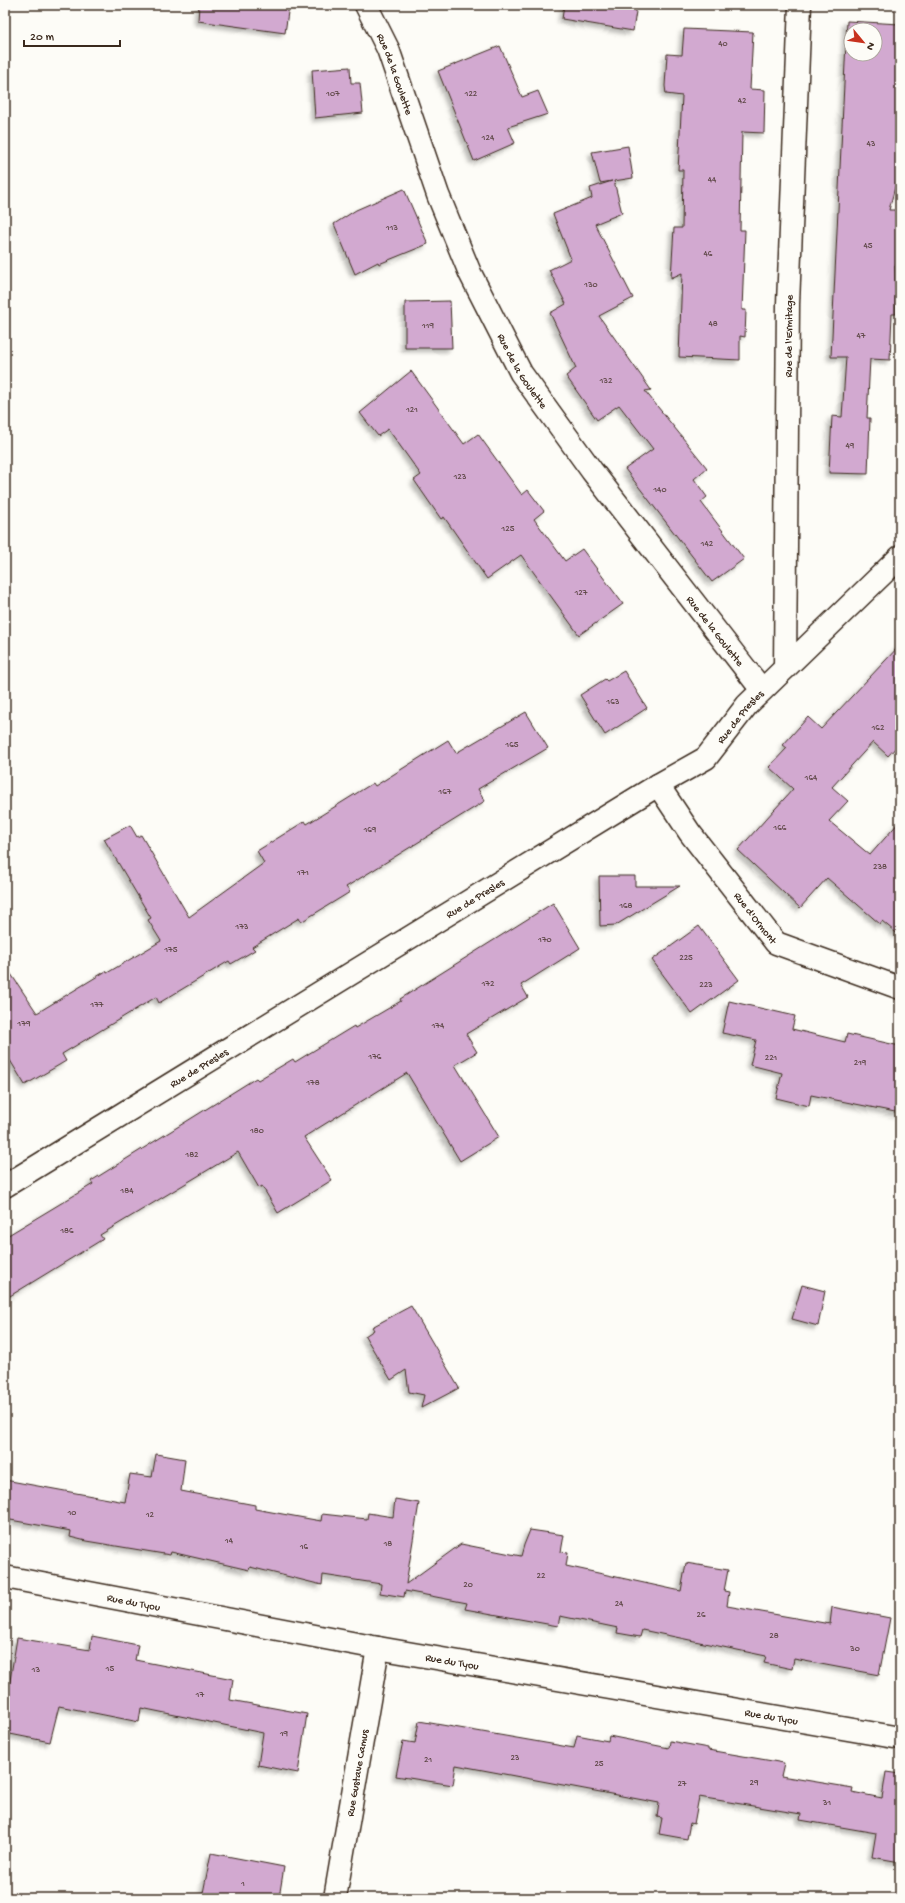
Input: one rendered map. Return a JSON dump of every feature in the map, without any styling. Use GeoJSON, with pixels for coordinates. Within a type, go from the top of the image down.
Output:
{"type":"FeatureCollection","features":[{"type":"Feature","properties":{"kind":"street","name":"Rue de la Goulette"},"geometry":{"type":"LineString","coordinates":[[366,5],[388,49],[438,195],[467,266],[521,373],[592,471],[762,690]]}},
{"type":"Feature","properties":{"kind":"street","name":"Rue de l'Ermitage"},"geometry":{"type":"LineString","coordinates":[[785,668],[788,304],[800,5]]}},
{"type":"Feature","properties":{"kind":"street","name":"Rue de Presles"},"geometry":{"type":"LineString","coordinates":[[5,1186],[658,785],[706,758],[747,705],[900,557]]}},
{"type":"Feature","properties":{"kind":"street","name":"Rue d'Ormont"},"geometry":{"type":"LineString","coordinates":[[658,785],[690,834],[776,943],[900,988]]}},
{"type":"Feature","properties":{"kind":"street","name":"Rue du Tyou"},"geometry":{"type":"LineString","coordinates":[[5,1577],[378,1648],[900,1738]]}},
{"type":"Feature","properties":{"kind":"street","name":"Rue Gustave Camus"},"geometry":{"type":"LineString","coordinates":[[334,1898],[378,1648]]}},
{"type":"Feature","properties":{"kind":"building"},"geometry":{"type":"Polygon","coordinates":[[[199,5],[289,5],[285,33],[198,21],[199,5]]]}},
{"type":"Feature","properties":{"kind":"building"},"geometry":{"type":"Polygon","coordinates":[[[564,5],[637,5],[633,31],[562,19],[564,5]]]}},
{"type":"Feature","properties":{"kind":"building"},"geometry":{"type":"Polygon","coordinates":[[[883,23],[900,24],[900,168],[889,210],[900,210],[898,265],[895,265],[896,314],[892,314],[890,360],[870,359],[867,418],[870,418],[868,474],[829,473],[832,416],[842,417],[846,357],[831,357],[845,62],[883,62],[883,23]]]}},
{"type":"Feature","properties":{"kind":"building"},"geometry":{"type":"Polygon","coordinates":[[[684,29],[753,32],[750,89],[765,90],[764,133],[742,132],[740,230],[745,230],[742,310],[746,310],[745,337],[740,336],[740,360],[679,357],[682,273],[671,278],[674,228],[682,228],[683,170],[678,170],[682,96],[666,94],[665,86],[667,54],[682,55],[684,29]]]}},
{"type":"Feature","properties":{"kind":"building"},"geometry":{"type":"Polygon","coordinates":[[[500,46],[522,97],[538,91],[548,114],[508,127],[515,143],[474,161],[438,71],[500,46]]]}},
{"type":"Feature","properties":{"kind":"building"},"geometry":{"type":"Polygon","coordinates":[[[350,67],[351,83],[360,83],[363,113],[315,118],[312,70],[350,67]]]}},
{"type":"Feature","properties":{"kind":"building"},"geometry":{"type":"Polygon","coordinates":[[[628,146],[633,178],[614,181],[622,213],[595,224],[633,298],[599,316],[651,390],[645,391],[707,468],[694,479],[707,497],[701,502],[744,559],[712,582],[625,469],[653,449],[619,405],[597,420],[566,376],[576,368],[550,313],[566,304],[549,270],[571,259],[553,214],[592,198],[590,188],[612,181],[600,183],[592,152],[628,146]]]}},
{"type":"Feature","properties":{"kind":"building"},"geometry":{"type":"Polygon","coordinates":[[[404,189],[428,244],[379,264],[378,262],[355,274],[334,224],[356,210],[404,189]]]}},
{"type":"Feature","properties":{"kind":"building"},"geometry":{"type":"Polygon","coordinates":[[[450,301],[452,348],[405,348],[405,302],[450,301]]]}},
{"type":"Feature","properties":{"kind":"building"},"geometry":{"type":"Polygon","coordinates":[[[411,371],[464,444],[478,434],[522,495],[528,490],[544,511],[534,519],[565,561],[582,549],[623,604],[579,635],[521,555],[487,579],[444,517],[441,519],[414,480],[421,475],[388,429],[378,436],[360,413],[411,371]]]}},
{"type":"Feature","properties":{"kind":"building"},"geometry":{"type":"Polygon","coordinates":[[[900,645],[900,743],[888,756],[873,742],[832,787],[848,801],[829,821],[870,855],[900,821],[900,936],[882,921],[880,924],[827,878],[800,908],[738,850],[793,789],[769,767],[787,748],[783,745],[808,717],[821,729],[900,645]]]}},
{"type":"Feature","properties":{"kind":"building"},"geometry":{"type":"Polygon","coordinates":[[[624,671],[647,708],[605,735],[580,695],[605,679],[607,681],[624,671]]]}},
{"type":"Feature","properties":{"kind":"building"},"geometry":{"type":"Polygon","coordinates":[[[526,712],[548,748],[478,789],[485,801],[346,887],[350,892],[301,922],[299,918],[252,947],[255,950],[231,964],[229,961],[159,1003],[156,997],[62,1054],[66,1061],[25,1085],[5,1052],[5,965],[37,1013],[106,971],[107,973],[161,941],[148,920],[151,918],[104,839],[130,825],[137,837],[141,835],[189,917],[264,863],[257,851],[305,821],[307,824],[373,783],[375,786],[448,740],[456,753],[526,712]]]}},
{"type":"Feature","properties":{"kind":"building"},"geometry":{"type":"Polygon","coordinates":[[[599,876],[635,876],[635,886],[680,886],[616,925],[600,926],[599,876]]]}},
{"type":"Feature","properties":{"kind":"building"},"geometry":{"type":"Polygon","coordinates":[[[553,903],[580,948],[521,985],[528,997],[466,1034],[477,1052],[455,1065],[499,1137],[460,1161],[407,1073],[304,1137],[332,1180],[278,1213],[262,1186],[259,1188],[238,1152],[100,1235],[103,1239],[5,1299],[5,1237],[93,1184],[91,1181],[256,1078],[258,1080],[293,1059],[295,1062],[354,1026],[355,1028],[401,1001],[400,999],[553,903]]]}},
{"type":"Feature","properties":{"kind":"building"},"geometry":{"type":"Polygon","coordinates":[[[699,926],[739,980],[692,1014],[652,960],[699,926]]]}},
{"type":"Feature","properties":{"kind":"building"},"geometry":{"type":"Polygon","coordinates":[[[729,1001],[795,1016],[792,1029],[845,1042],[847,1034],[900,1046],[900,1113],[811,1095],[809,1106],[776,1098],[782,1073],[750,1065],[756,1040],[722,1033],[729,1001]]]}},
{"type":"Feature","properties":{"kind":"building"},"geometry":{"type":"Polygon","coordinates":[[[802,1285],[825,1291],[818,1326],[792,1319],[802,1285]]]}},
{"type":"Feature","properties":{"kind":"building"},"geometry":{"type":"Polygon","coordinates":[[[411,1306],[459,1388],[421,1408],[424,1395],[409,1392],[406,1370],[391,1380],[365,1336],[374,1330],[372,1327],[411,1306]]]}},
{"type":"Feature","properties":{"kind":"building"},"geometry":{"type":"Polygon","coordinates":[[[156,1454],[185,1459],[181,1491],[255,1505],[255,1509],[321,1521],[322,1514],[367,1519],[368,1513],[393,1517],[395,1499],[419,1503],[406,1584],[461,1544],[521,1556],[530,1530],[564,1535],[561,1552],[568,1553],[566,1566],[681,1591],[686,1563],[728,1570],[724,1591],[729,1592],[727,1606],[830,1624],[832,1607],[890,1618],[879,1675],[794,1659],[792,1669],[764,1663],[766,1656],[642,1630],[640,1637],[617,1633],[618,1628],[560,1616],[558,1626],[465,1609],[467,1603],[405,1591],[404,1597],[380,1593],[381,1584],[323,1575],[322,1585],[250,1567],[249,1570],[171,1552],[170,1555],[86,1541],[70,1537],[71,1531],[5,1519],[5,1480],[125,1502],[130,1474],[152,1477],[156,1454]]]}},
{"type":"Feature","properties":{"kind":"building"},"geometry":{"type":"Polygon","coordinates":[[[92,1636],[138,1645],[135,1660],[233,1679],[230,1700],[307,1714],[298,1773],[258,1765],[263,1733],[141,1708],[139,1722],[59,1706],[50,1742],[5,1733],[5,1693],[8,1693],[17,1638],[90,1650],[92,1636]]]}},
{"type":"Feature","properties":{"kind":"building"},"geometry":{"type":"Polygon","coordinates":[[[419,1721],[574,1748],[577,1735],[608,1741],[609,1736],[669,1748],[670,1741],[708,1748],[708,1750],[784,1763],[781,1776],[853,1788],[852,1792],[882,1798],[886,1772],[900,1774],[900,1862],[872,1857],[876,1833],[800,1820],[801,1814],[699,1797],[694,1824],[690,1823],[687,1839],[659,1834],[662,1818],[657,1817],[659,1803],[456,1765],[453,1785],[396,1776],[403,1741],[415,1743],[419,1721]]]}},
{"type":"Feature","properties":{"kind":"building"},"geometry":{"type":"Polygon","coordinates":[[[211,1853],[284,1867],[279,1898],[202,1898],[211,1853]]]}}]}
